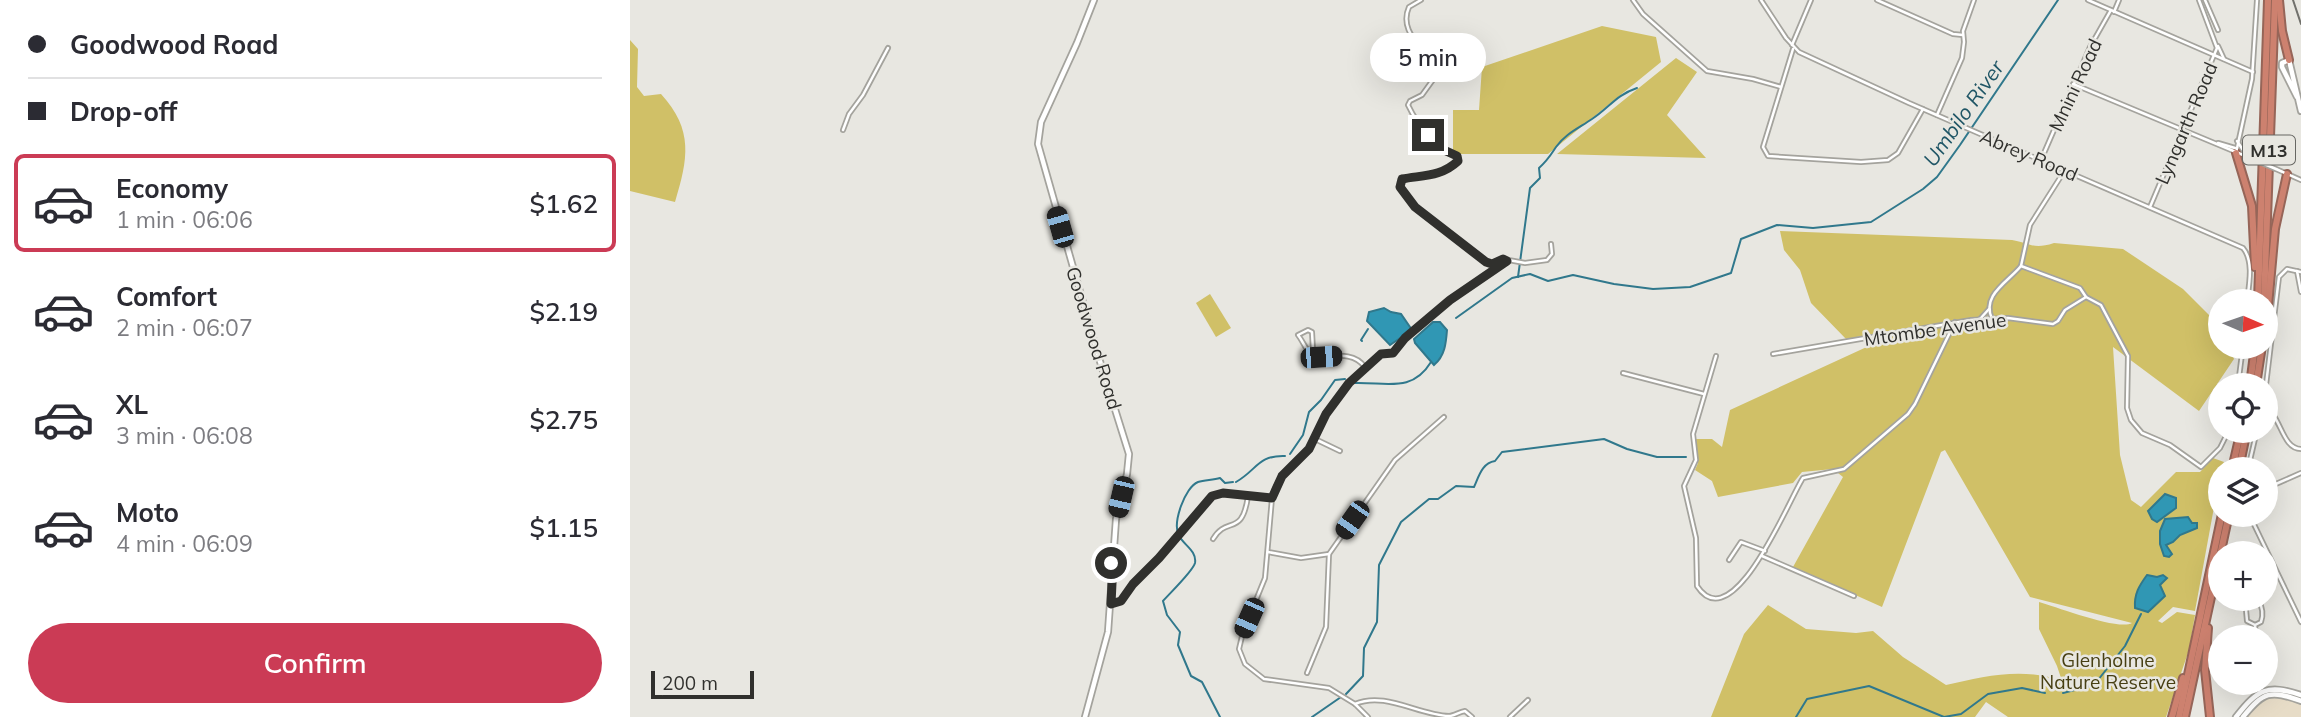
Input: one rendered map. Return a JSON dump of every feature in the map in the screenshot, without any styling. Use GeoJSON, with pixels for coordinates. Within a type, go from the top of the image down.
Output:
{"type":"FeatureCollection","features":[{"type":"Feature","properties":{"kind":"highway","name":"M13"},"geometry":{"type":"LineString","coordinates":[[2258,286],[2268,0]]}},
{"type":"Feature","properties":{"kind":"highway","name":"M13"},"geometry":{"type":"LineString","coordinates":[[2265,289],[2277,0]]}},
{"type":"Feature","properties":{"kind":"highway"},"geometry":{"type":"LineString","coordinates":[[2277,0],[2289,60]]}},
{"type":"Feature","properties":{"kind":"highway"},"geometry":{"type":"LineString","coordinates":[[2236,151],[2252,205],[2258,286]]}},
{"type":"Feature","properties":{"kind":"highway"},"geometry":{"type":"LineString","coordinates":[[2270,289],[2275,229],[2287,174]]}},
{"type":"Feature","properties":{"kind":"highway"},"geometry":{"type":"LineString","coordinates":[[2179,717],[2219,527]]}},
{"type":"Feature","properties":{"kind":"highway"},"geometry":{"type":"LineString","coordinates":[[2185,717],[2208,611]]}},
{"type":"Feature","properties":{"kind":"highway"},"geometry":{"type":"LineString","coordinates":[[2210,717],[2205,661],[2211,611]]}},
{"type":"Feature","properties":{"kind":"highway"},"geometry":{"type":"LineString","coordinates":[[2172,717],[2194,648]]}},
{"type":"Feature","properties":{"kind":"street","name":"Goodwood Road"},"geometry":{"type":"LineString","coordinates":[[1086,717],[1108,632],[1116,519],[1129,454],[1060,227],[1037,137],[1047,106],[1094,0]]}},
{"type":"Feature","properties":{"kind":"street"},"geometry":{"type":"LineString","coordinates":[[1421,0],[1409,7],[1407,21],[1415,43],[1434,66],[1435,80],[1422,95],[1408,105],[1428,135],[1444,150],[1457,156],[1458,161],[1448,169],[1428,177],[1402,179],[1400,187],[1415,207],[1486,262],[1492,264],[1503,259],[1525,263],[1547,260],[1552,254],[1550,244]]}},
{"type":"Feature","properties":{"kind":"street"},"geometry":{"type":"LineString","coordinates":[[1633,0],[1643,14],[1707,71],[1780,87]]}},
{"type":"Feature","properties":{"kind":"street"},"geometry":{"type":"LineString","coordinates":[[1761,0],[1792,47]]}},
{"type":"Feature","properties":{"kind":"street"},"geometry":{"type":"LineString","coordinates":[[1811,0],[1792,47],[1780,87],[1763,148],[1767,156],[1885,161],[1898,153],[1923,109]]}},
{"type":"Feature","properties":{"kind":"street"},"geometry":{"type":"LineString","coordinates":[[1877,0],[1953,34],[1962,35]]}},
{"type":"Feature","properties":{"kind":"street"},"geometry":{"type":"LineString","coordinates":[[1937,115],[1962,58],[1962,35],[1974,0]]}},
{"type":"Feature","properties":{"kind":"street"},"geometry":{"type":"LineString","coordinates":[[2088,0],[2253,72]]}},
{"type":"Feature","properties":{"kind":"street","name":"Mnini Road"},"geometry":{"type":"LineString","coordinates":[[2041,160],[2090,47],[2119,0]]}},
{"type":"Feature","properties":{"kind":"street","name":"Lyngarth Road"},"geometry":{"type":"LineString","coordinates":[[2150,207],[2218,46],[2199,0]]}},
{"type":"Feature","properties":{"kind":"street"},"geometry":{"type":"LineString","coordinates":[[2205,0],[2218,30]]}},
{"type":"Feature","properties":{"kind":"street"},"geometry":{"type":"LineString","coordinates":[[2236,151],[2253,72],[2257,0]]}},
{"type":"Feature","properties":{"kind":"street"},"geometry":{"type":"LineString","coordinates":[[2218,46],[2224,60]]}},
{"type":"Feature","properties":{"kind":"street","name":"Abrey Road"},"geometry":{"type":"LineString","coordinates":[[1792,47],[1923,109],[2243,248],[2249,264],[2248,289]]}},
{"type":"Feature","properties":{"kind":"street"},"geometry":{"type":"LineString","coordinates":[[843,130],[849,114],[863,95],[888,48]]}},
{"type":"Feature","properties":{"kind":"street"},"geometry":{"type":"LineString","coordinates":[[2289,60],[2301,111]]}},
{"type":"Feature","properties":{"kind":"street"},"geometry":{"type":"LineString","coordinates":[[2073,84],[2301,180]]}},
{"type":"Feature","properties":{"kind":"street"},"geometry":{"type":"LineString","coordinates":[[2237,141],[2249,158]]}},
{"type":"Feature","properties":{"kind":"street"},"geometry":{"type":"LineString","coordinates":[[1978,320],[1990,309],[2000,285],[2021,266],[2030,225],[2064,170]]}},
{"type":"Feature","properties":{"kind":"street"},"geometry":{"type":"LineString","coordinates":[[2158,189],[2155,205],[2158,211]]}},
{"type":"Feature","properties":{"kind":"street"},"geometry":{"type":"LineString","coordinates":[[1368,717],[1337,692],[1321,686],[1264,679],[1242,659],[1239,649],[1241,637],[1263,584],[1272,498],[1282,476],[1309,449],[1332,404],[1365,367],[1381,354],[1393,353],[1405,338],[1450,300],[1507,261]]}},
{"type":"Feature","properties":{"kind":"street"},"geometry":{"type":"LineString","coordinates":[[2021,266],[2080,288],[2085,297],[2104,310],[2127,352],[2127,412],[2143,434],[2170,445],[2199,467],[2204,466],[2222,443]]}},
{"type":"Feature","properties":{"kind":"street"},"geometry":{"type":"LineString","coordinates":[[2267,373],[2278,277],[2286,270],[2299,272],[2301,292]]}},
{"type":"Feature","properties":{"kind":"street","name":"Mtombe Avenue"},"geometry":{"type":"LineString","coordinates":[[1773,354],[1955,322],[2018,318],[2053,324],[2064,310],[2085,297]]}},
{"type":"Feature","properties":{"kind":"street"},"geometry":{"type":"LineString","coordinates":[[1990,309],[1992,319]]}},
{"type":"Feature","properties":{"kind":"street"},"geometry":{"type":"LineString","coordinates":[[1716,356],[1693,434],[1696,460],[1684,486],[1696,538],[1697,586],[1710,597],[1728,595],[1736,589],[1762,556],[1803,478],[1846,468],[1912,410],[1955,322]]}},
{"type":"Feature","properties":{"kind":"street"},"geometry":{"type":"LineString","coordinates":[[1317,357],[1313,350],[1312,332],[1308,330],[1298,334],[1308,352],[1317,357],[1356,358],[1365,367]]}},
{"type":"Feature","properties":{"kind":"street"},"geometry":{"type":"LineString","coordinates":[[1623,373],[1704,394]]}},
{"type":"Feature","properties":{"kind":"street"},"geometry":{"type":"LineString","coordinates":[[1307,673],[1326,627],[1329,554],[1395,460],[1444,417]]}},
{"type":"Feature","properties":{"kind":"street"},"geometry":{"type":"LineString","coordinates":[[2278,422],[2290,445],[2294,449],[2301,449]]}},
{"type":"Feature","properties":{"kind":"street"},"geometry":{"type":"LineString","coordinates":[[1315,439],[1340,451]]}},
{"type":"Feature","properties":{"kind":"street"},"geometry":{"type":"LineString","coordinates":[[2278,483],[2301,473]]}},
{"type":"Feature","properties":{"kind":"street"},"geometry":{"type":"LineString","coordinates":[[1111,604],[1121,601],[1213,495],[1223,493],[1272,498]]}},
{"type":"Feature","properties":{"kind":"street"},"geometry":{"type":"LineString","coordinates":[[1213,539],[1220,530],[1235,525],[1241,519],[1248,496]]}},
{"type":"Feature","properties":{"kind":"street"},"geometry":{"type":"LineString","coordinates":[[2255,527],[2301,622]]}},
{"type":"Feature","properties":{"kind":"street"},"geometry":{"type":"LineString","coordinates":[[1729,560],[1741,542],[1765,551]]}},
{"type":"Feature","properties":{"kind":"street"},"geometry":{"type":"LineString","coordinates":[[1268,552],[1301,558],[1329,554]]}},
{"type":"Feature","properties":{"kind":"street"},"geometry":{"type":"LineString","coordinates":[[1762,556],[1854,596]]}},
{"type":"Feature","properties":{"kind":"street"},"geometry":{"type":"LineString","coordinates":[[1112,591],[1108,576],[1100,566],[1113,562]]}},
{"type":"Feature","properties":{"kind":"street"},"geometry":{"type":"LineString","coordinates":[[2246,611],[2247,621],[2255,625],[2261,622],[2262,611]]}},
{"type":"Feature","properties":{"kind":"street"},"geometry":{"type":"LineString","coordinates":[[2278,688],[2301,695]]}},
{"type":"Feature","properties":{"kind":"street"},"geometry":{"type":"LineString","coordinates":[[2236,717],[2259,695]]}},
{"type":"Feature","properties":{"kind":"street"},"geometry":{"type":"LineString","coordinates":[[2243,717],[2259,695]]}},
{"type":"Feature","properties":{"kind":"street"},"geometry":{"type":"LineString","coordinates":[[2278,695],[2301,701]]}},
{"type":"Feature","properties":{"kind":"street"},"geometry":{"type":"LineString","coordinates":[[1355,704],[1373,698],[1418,711],[1450,716],[1465,711],[1472,717]]}},
{"type":"Feature","properties":{"kind":"street"},"geometry":{"type":"LineString","coordinates":[[1510,717],[1528,700]]}},
{"type":"Feature","properties":{"kind":"shaded area"},"geometry":{"type":"Polygon","coordinates":[[[2271,695],[2301,702],[2301,717],[2245,717],[2255,704],[2271,695]]]}},
{"type":"Feature","properties":{"kind":"green space"},"geometry":{"type":"Polygon","coordinates":[[[1602,26],[1656,37],[1661,62],[1548,154],[1453,154],[1453,110],[1479,110],[1482,67],[1602,26]]]}},
{"type":"Feature","properties":{"kind":"green space"},"geometry":{"type":"Polygon","coordinates":[[[630,40],[638,49],[637,87],[644,96],[661,94],[672,107],[683,133],[685,158],[675,202],[630,191],[630,40]]]}},
{"type":"Feature","properties":{"kind":"green space"},"geometry":{"type":"Polygon","coordinates":[[[1676,58],[1697,72],[1667,115],[1706,158],[1557,154],[1676,58]]]}},
{"type":"Feature","properties":{"kind":"green space","name":"Glenholme Nature Reserve"},"geometry":{"type":"Polygon","coordinates":[[[1780,231],[2012,240],[2036,246],[2054,243],[2123,249],[2183,289],[2208,314],[2208,359],[2234,359],[2225,373],[2208,373],[2208,398],[2199,411],[2113,347],[2120,455],[2131,500],[2141,507],[2176,472],[2200,472],[2208,463],[2208,527],[2210,527],[2195,611],[2173,607],[2158,621],[2162,623],[2177,612],[2195,615],[2189,650],[2166,717],[2008,717],[1986,702],[1975,717],[1711,717],[1744,634],[1768,605],[1806,629],[1856,633],[1873,631],[1903,657],[1946,685],[2004,674],[2033,674],[2062,681],[2039,629],[2039,602],[2115,624],[2132,623],[2030,597],[1945,450],[1941,452],[1882,607],[1793,567],[1843,477],[1833,469],[1802,472],[1793,483],[1718,497],[1712,481],[1695,470],[1698,463],[1696,439],[1712,439],[1722,447],[1730,410],[1871,345],[1868,335],[1846,339],[1811,303],[1800,270],[1784,250],[1780,231]]]}},
{"type":"Feature","properties":{"kind":"green space"},"geometry":{"type":"Polygon","coordinates":[[[1210,294],[1231,328],[1216,337],[1196,303],[1210,294]]]}},
{"type":"Feature","properties":{"kind":"water"},"geometry":{"type":"Polygon","coordinates":[[[1384,308],[1401,314],[1412,330],[1390,345],[1367,321],[1369,312],[1384,308]]]}},
{"type":"Feature","properties":{"kind":"water"},"geometry":{"type":"Polygon","coordinates":[[[1433,322],[1440,322],[1447,330],[1443,353],[1434,365],[1414,339],[1433,322]]]}},
{"type":"Feature","properties":{"kind":"water"},"geometry":{"type":"Polygon","coordinates":[[[2165,494],[2176,498],[2176,508],[2157,522],[2148,511],[2165,494]]]}},
{"type":"Feature","properties":{"kind":"water"},"geometry":{"type":"Polygon","coordinates":[[[2188,517],[2192,523],[2197,523],[2197,528],[2166,545],[2172,554],[2169,557],[2164,556],[2160,531],[2165,519],[2188,517]]]}},
{"type":"Feature","properties":{"kind":"water"},"geometry":{"type":"Polygon","coordinates":[[[2147,575],[2163,575],[2167,578],[2160,585],[2165,596],[2148,612],[2135,608],[2135,598],[2147,575]]]}},
{"type":"Feature","properties":{"kind":"waterway","name":"Umbilo River"},"geometry":{"type":"LineString","coordinates":[[1456,318],[1512,278],[1530,274],[1548,281],[1573,275],[1653,289],[1690,287],[1731,273],[1741,239],[1777,225],[1813,228],[1871,222],[1937,177],[2058,0]]}},
{"type":"Feature","properties":{"kind":"waterway"},"geometry":{"type":"LineString","coordinates":[[1518,277],[1530,188],[1540,178],[1539,168],[1568,135],[1624,94],[1637,88]]}},
{"type":"Feature","properties":{"kind":"waterway","name":"Umbilo River"},"geometry":{"type":"LineString","coordinates":[[1362,341],[1368,329]]}},
{"type":"Feature","properties":{"kind":"waterway","name":"Umbilo River"},"geometry":{"type":"LineString","coordinates":[[1355,383],[1407,382],[1424,372],[1431,362]]}},
{"type":"Feature","properties":{"kind":"waterway","name":"Umbilo River"},"geometry":{"type":"LineString","coordinates":[[1290,454],[1303,435],[1309,412],[1335,380],[1345,379]]}},
{"type":"Feature","properties":{"kind":"waterway"},"geometry":{"type":"LineString","coordinates":[[1346,694],[1363,676],[1364,648],[1377,622],[1379,565],[1401,522],[1429,499],[1438,499],[1456,486],[1474,487],[1484,467],[1495,461],[1502,452],[1604,439],[1657,457],[1686,457]]}},
{"type":"Feature","properties":{"kind":"waterway","name":"Umbilo River"},"geometry":{"type":"LineString","coordinates":[[1236,482],[1263,461],[1285,456]]}},
{"type":"Feature","properties":{"kind":"waterway","name":"Umbilo River"},"geometry":{"type":"LineString","coordinates":[[1220,717],[1202,682],[1191,676],[1178,645],[1180,632],[1167,615],[1163,601],[1195,563],[1194,555],[1177,530],[1184,498],[1193,485],[1201,481],[1220,478],[1225,483],[1233,482]]}},
{"type":"Feature","properties":{"kind":"waterway"},"geometry":{"type":"LineString","coordinates":[[2063,693],[2094,685],[2125,646],[2141,614]]}},
{"type":"Feature","properties":{"kind":"waterway"},"geometry":{"type":"LineString","coordinates":[[1796,717],[1807,699],[1869,686],[1944,717],[1961,714],[1988,694],[2022,688],[2045,693]]}},
{"type":"Feature","properties":{"kind":"waterway"},"geometry":{"type":"LineString","coordinates":[[1312,717],[1341,697]]}},
{"type":"Feature","properties":{"kind":"railway"},"geometry":{"type":"LineString","coordinates":[[2293,0],[2301,24]]}},
{"type":"Feature","properties":{"kind":"route"},"geometry":{"type":"LineString","coordinates":[[1111,563],[1113,562],[1111,604],[1116,604],[1212,496],[1223,493],[1272,498],[1282,476],[1309,449],[1332,404],[1354,377],[1381,354],[1393,353],[1405,338],[1450,300],[1507,261],[1503,259],[1492,264],[1486,262],[1415,207],[1400,187],[1402,179],[1428,177],[1448,169],[1458,161],[1457,156],[1444,150],[1428,135]]}}]}
